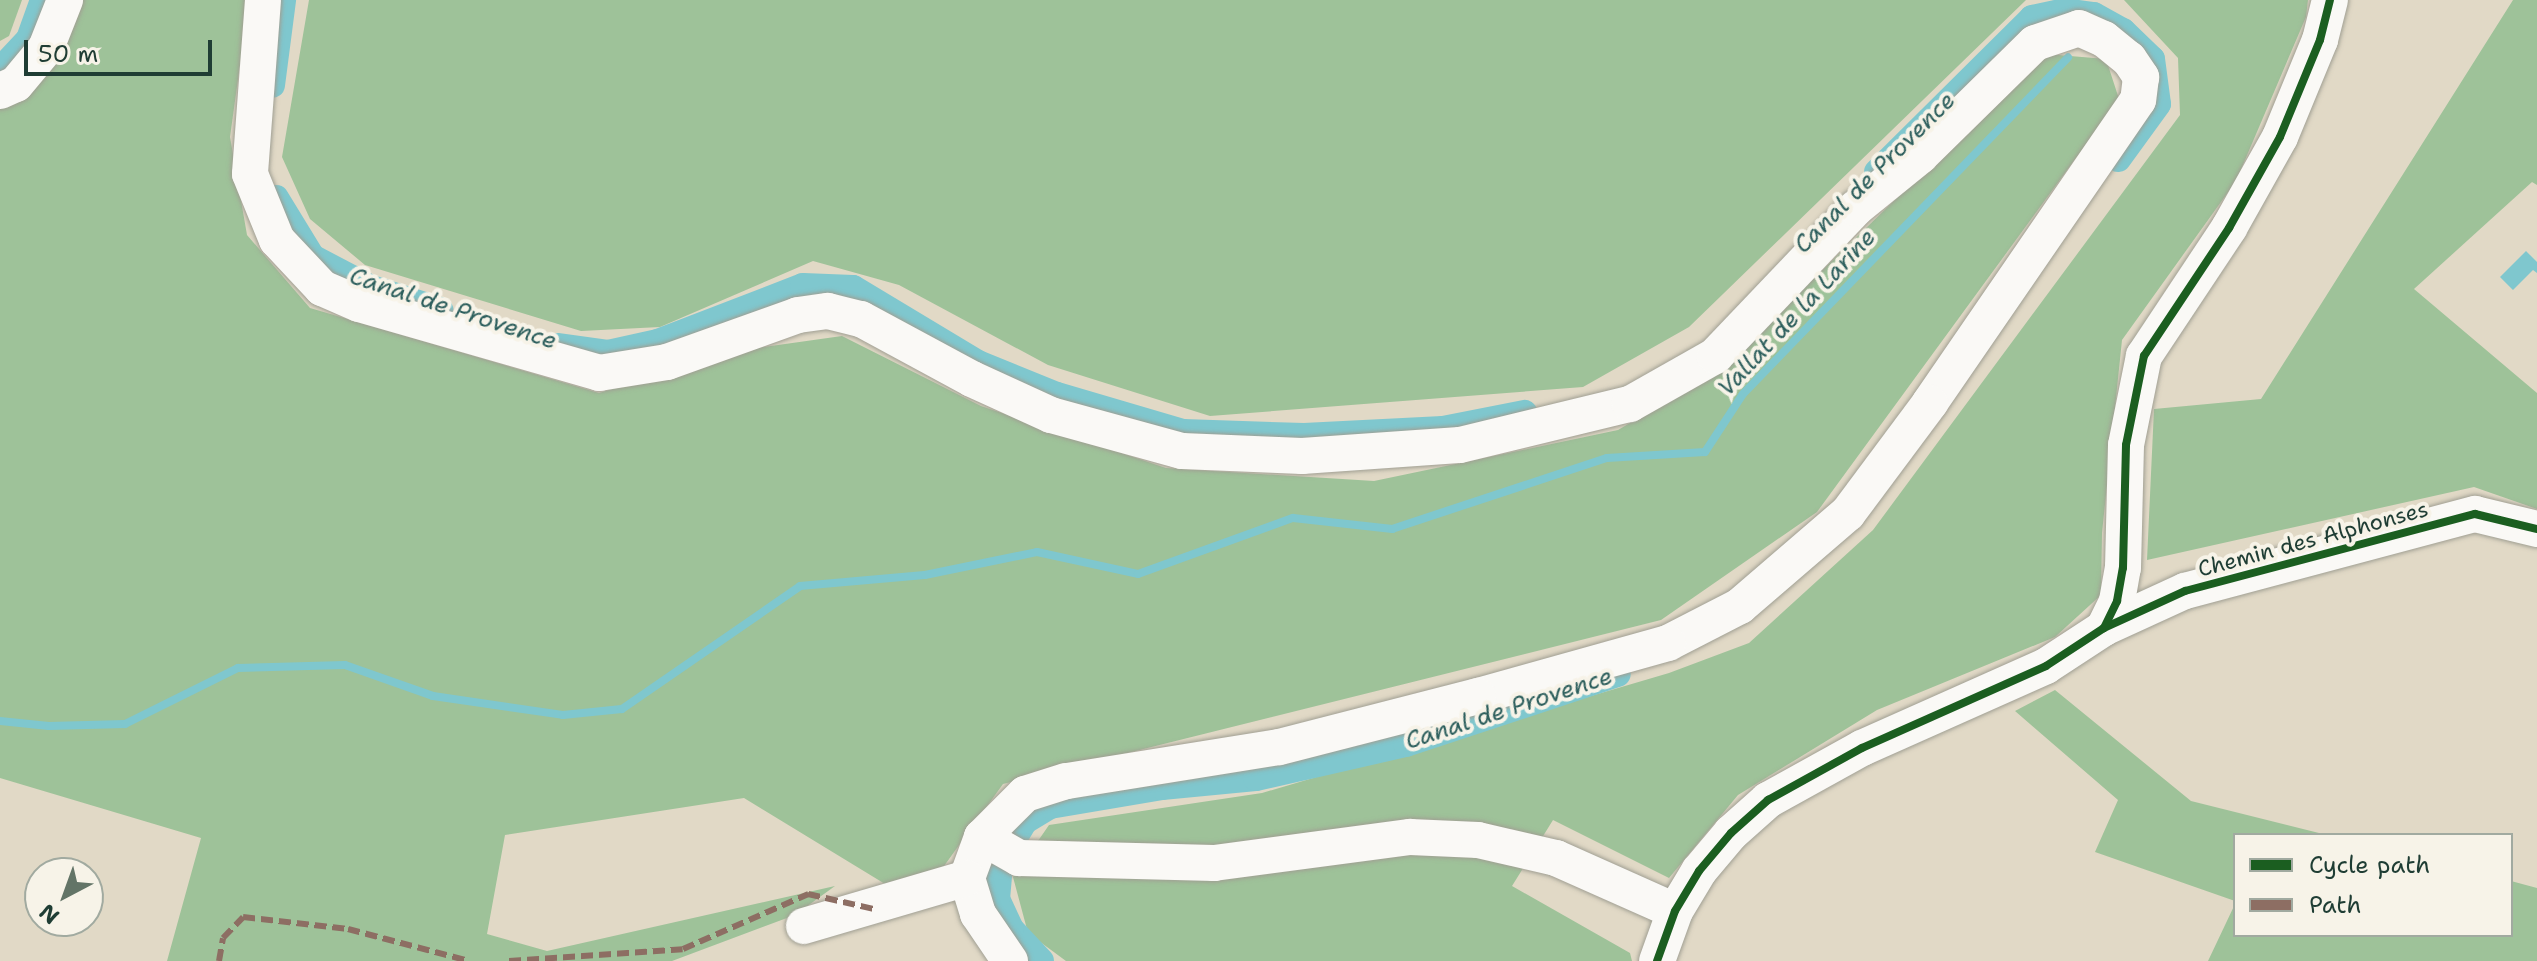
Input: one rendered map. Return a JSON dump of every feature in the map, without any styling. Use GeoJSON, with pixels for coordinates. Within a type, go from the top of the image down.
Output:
{"type":"FeatureCollection","features":[{"type":"Feature","properties":{"kind":"street"},"geometry":{"type":"LineString","coordinates":[[0,91],[16,84],[46,48],[65,0]]}},
{"type":"Feature","properties":{"kind":"street"},"geometry":{"type":"LineString","coordinates":[[263,0],[250,174],[277,240],[322,288],[359,304],[599,373],[667,362],[798,315],[828,311],[861,319],[1051,415],[1182,451],[1302,456],[1460,445],[1630,404],[1715,356],[1856,208],[1920,156],[2035,43],[2079,28],[2104,39],[2141,77],[2138,100],[1848,513],[1740,606],[1668,643],[1478,696],[1279,747],[1041,788],[1010,806],[1001,849],[967,878],[804,926]]}},
{"type":"Feature","properties":{"kind":"street"},"geometry":{"type":"LineString","coordinates":[[2104,628],[2117,601],[2123,568],[2126,445],[2144,356],[2229,228],[2280,137],[2320,40],[2330,0]]}},
{"type":"Feature","properties":{"kind":"street","name":"Chemin des Alphonses"},"geometry":{"type":"LineString","coordinates":[[1657,961],[1675,911],[1731,833],[1768,800],[1862,748],[2046,666],[2104,628],[2185,591],[2475,514],[2537,529]]}},
{"type":"Feature","properties":{"kind":"street"},"geometry":{"type":"LineString","coordinates":[[1001,849],[1214,863],[1410,837],[1478,840],[1556,858],[1675,911]]}},
{"type":"Feature","properties":{"kind":"street"},"geometry":{"type":"LineString","coordinates":[[967,878],[978,914],[1010,961]]}},
{"type":"Feature","properties":{"kind":"green space"},"geometry":{"type":"Polygon","coordinates":[[[0,0],[22,0],[9,36],[0,41],[0,0]]]}},
{"type":"Feature","properties":{"kind":"green space"},"geometry":{"type":"Polygon","coordinates":[[[76,0],[249,0],[230,137],[247,235],[310,308],[599,393],[742,350],[842,336],[981,406],[1166,468],[1374,481],[1618,430],[1717,372],[2046,54],[2106,59],[2119,99],[1817,512],[1661,620],[1003,784],[939,873],[890,887],[744,798],[505,835],[487,934],[547,951],[835,886],[795,915],[672,961],[167,961],[201,838],[0,778],[0,106],[76,0]]]}},
{"type":"Feature","properties":{"kind":"green space"},"geometry":{"type":"Polygon","coordinates":[[[309,0],[2026,0],[1689,327],[1583,387],[1210,416],[1048,365],[899,285],[813,261],[660,327],[581,331],[365,265],[310,219],[282,157],[309,0]]]}},
{"type":"Feature","properties":{"kind":"green space"},"geometry":{"type":"Polygon","coordinates":[[[2124,0],[2308,0],[2306,17],[2236,181],[2122,340],[2102,533],[2101,595],[2055,637],[1877,710],[1738,795],[1669,878],[1553,820],[1512,886],[1630,953],[1632,961],[1066,961],[1028,933],[1013,877],[1049,825],[1262,793],[1669,673],[1749,643],[1873,530],[2180,115],[2178,58],[2124,0]]]}},
{"type":"Feature","properties":{"kind":"green space"},"geometry":{"type":"Polygon","coordinates":[[[2513,0],[2537,0],[2537,185],[2532,182],[2414,289],[2537,393],[2537,509],[2474,487],[2147,560],[2154,409],[2261,399],[2513,0]]]}},
{"type":"Feature","properties":{"kind":"green space"},"geometry":{"type":"Polygon","coordinates":[[[2055,690],[2191,801],[2319,833],[2233,833],[2233,900],[2095,852],[2118,800],[2015,711],[2055,690]]]}},
{"type":"Feature","properties":{"kind":"green space"},"geometry":{"type":"Polygon","coordinates":[[[2513,882],[2537,888],[2537,961],[2208,961],[2233,908],[2233,937],[2513,937],[2513,882]]]}},
{"type":"Feature","properties":{"kind":"water"},"geometry":{"type":"Polygon","coordinates":[[[2526,251],[2537,262],[2537,273],[2533,270],[2513,290],[2500,277],[2526,251]]]}},
{"type":"Feature","properties":{"kind":"waterway","name":"Canal de Provence"},"geometry":{"type":"LineString","coordinates":[[0,70],[29,39],[43,0]]}},
{"type":"Feature","properties":{"kind":"waterway","name":"Canal de Provence"},"geometry":{"type":"LineString","coordinates":[[272,85],[283,0]]}},
{"type":"Feature","properties":{"kind":"waterway","name":"Canal de Provence"},"geometry":{"type":"LineString","coordinates":[[1877,172],[2032,18],[2064,11],[2094,15],[2123,31],[2152,59],[2158,104],[2118,159]]}},
{"type":"Feature","properties":{"kind":"waterway","name":"Vallat de la Larine"},"geometry":{"type":"LineString","coordinates":[[0,721],[49,726],[125,724],[238,668],[345,665],[433,696],[563,715],[622,709],[800,586],[925,575],[1037,552],[1138,574],[1293,518],[1392,529],[1607,458],[1705,452],[1743,394],[2068,57]]}},
{"type":"Feature","properties":{"kind":"waterway","name":"Canal de Provence"},"geometry":{"type":"LineString","coordinates":[[276,198],[312,257],[369,287],[440,310]]}},
{"type":"Feature","properties":{"kind":"waterway","name":"Canal de Provence"},"geometry":{"type":"LineString","coordinates":[[557,346],[608,353],[658,342],[803,286],[853,288],[978,363],[1057,395],[1183,432],[1304,436],[1443,429],[1524,413]]}},
{"type":"Feature","properties":{"kind":"waterway","name":"Canal de Provence"},"geometry":{"type":"LineString","coordinates":[[1041,961],[1011,929],[997,899],[1000,867],[1014,839],[1025,821],[1050,806],[1162,787],[1256,778],[1406,744],[1618,674]]}},
{"type":"Feature","properties":{"kind":"marked path"},"geometry":{"type":"LineString","coordinates":[[509,961],[683,949],[808,894],[874,909]]}},
{"type":"Feature","properties":{"kind":"marked path"},"geometry":{"type":"LineString","coordinates":[[219,961],[223,938],[243,917],[348,929],[469,961]]}},
{"type":"Feature","properties":{"kind":"cycle path"},"geometry":{"type":"LineString","coordinates":[[1657,961],[1675,911],[1699,871],[1731,833],[1768,800],[1862,748],[2046,666],[2104,628],[2117,601],[2123,568],[2126,445],[2144,356],[2229,228],[2280,137],[2320,40],[2330,0]]}},
{"type":"Feature","properties":{"kind":"cycle path"},"geometry":{"type":"LineString","coordinates":[[2104,628],[2185,591],[2475,514],[2537,529]]}}]}
